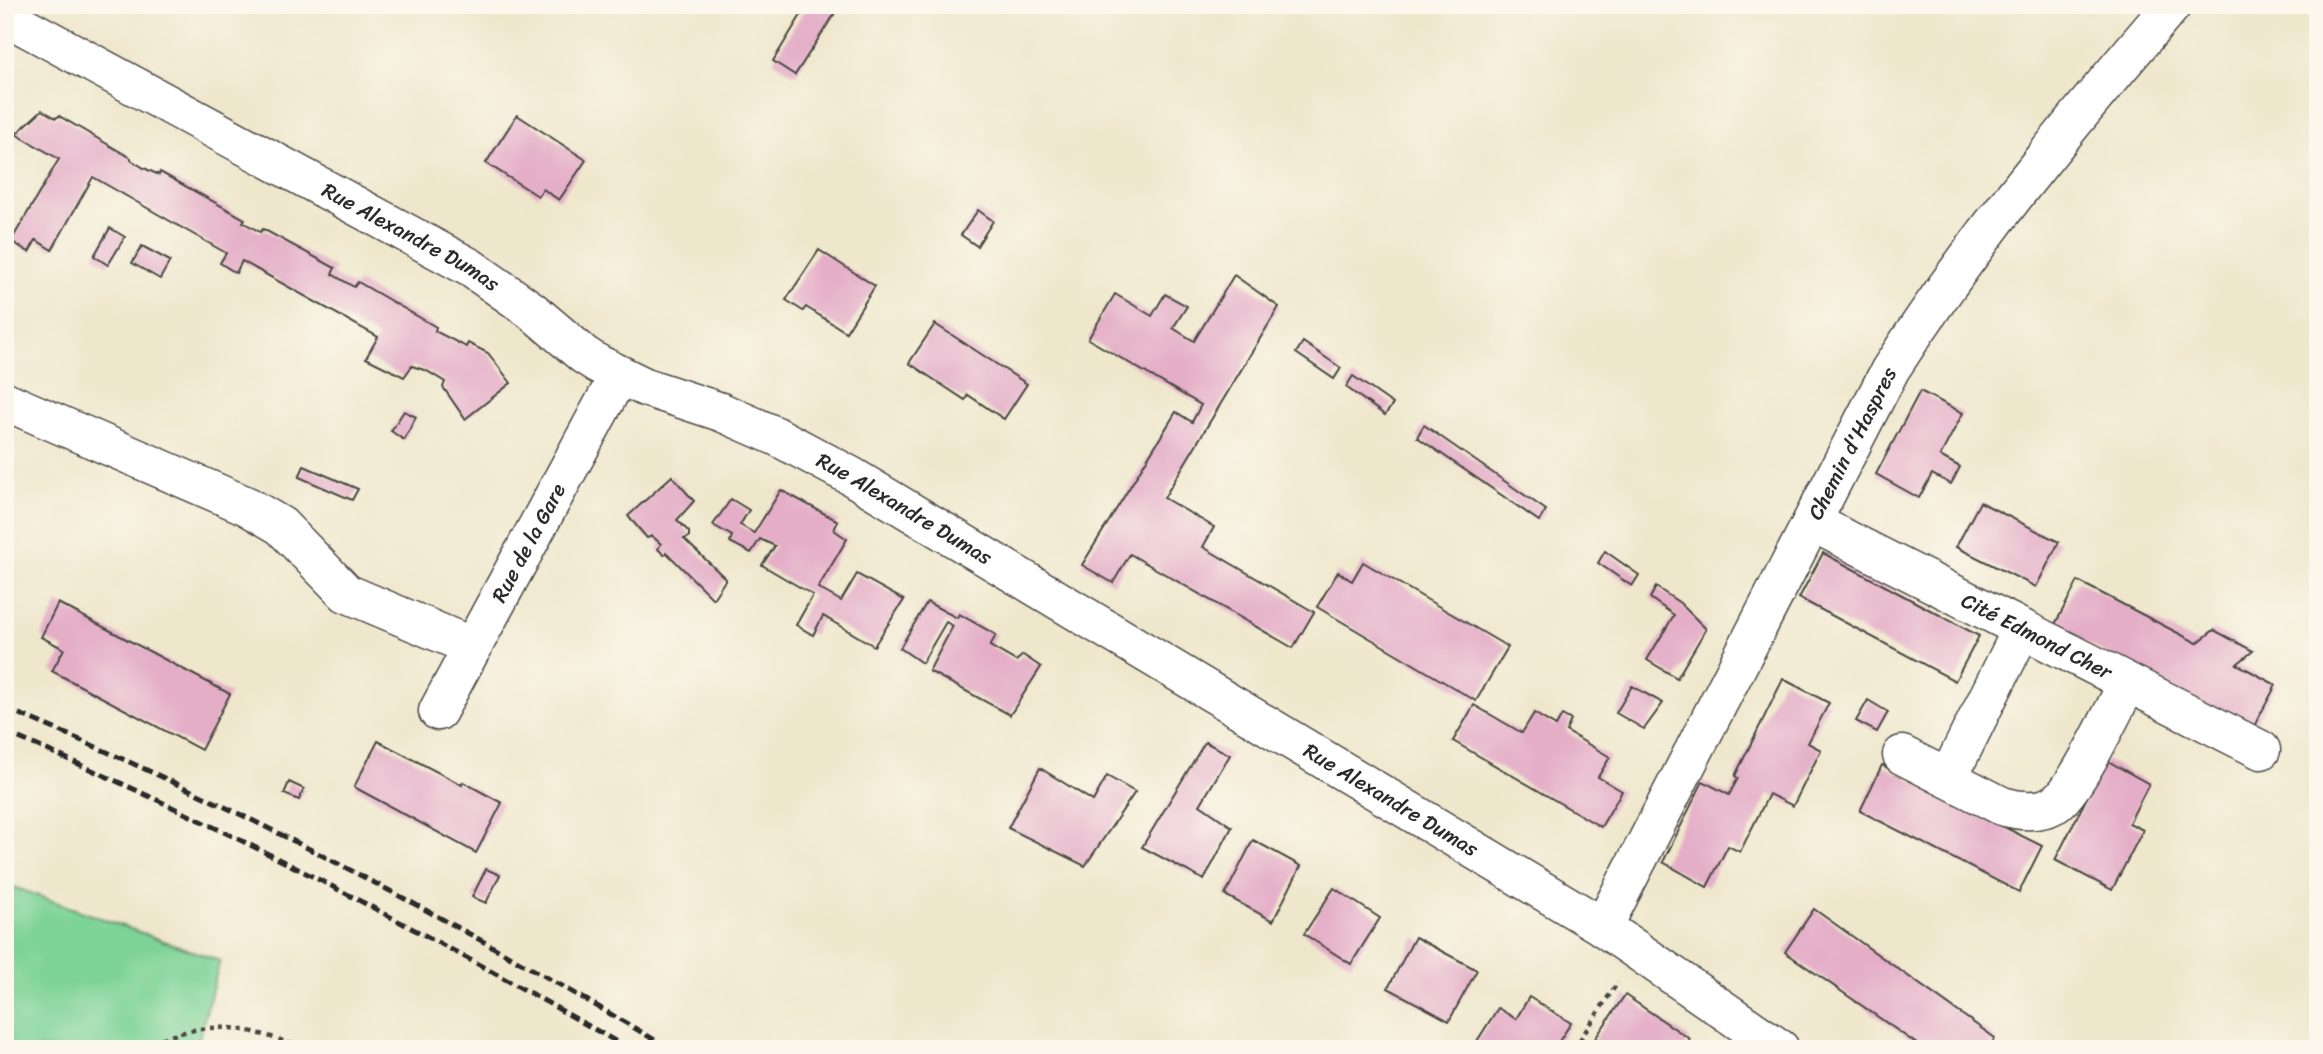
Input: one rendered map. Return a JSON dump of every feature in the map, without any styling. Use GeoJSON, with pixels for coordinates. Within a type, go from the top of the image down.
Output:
{"type":"FeatureCollection","features":[{"type":"Feature","properties":{"kind":"street","name":"Chemin d'Haspres"},"geometry":{"type":"LineString","coordinates":[[1603,927],[1890,370],[1927,315],[2074,122],[2172,5]]}},
{"type":"Feature","properties":{"kind":"street","name":"Rue Alexandre Dumas"},"geometry":{"type":"LineString","coordinates":[[5,16],[471,268],[531,310],[584,355],[619,375],[766,431],[851,476],[1603,927],[1780,1049]]}},
{"type":"Feature","properties":{"kind":"street","name":"Rue de la Gare"},"geometry":{"type":"LineString","coordinates":[[438,711],[619,375]]}},
{"type":"Feature","properties":{"kind":"street"},"geometry":{"type":"LineString","coordinates":[[5,401],[247,506],[281,526],[346,593],[473,647]]}},
{"type":"Feature","properties":{"kind":"street","name":"Cité Edmond Cher"},"geometry":{"type":"LineString","coordinates":[[1812,522],[2261,750]]}},
{"type":"Feature","properties":{"kind":"street"},"geometry":{"type":"LineString","coordinates":[[1948,778],[2022,629]]}},
{"type":"Feature","properties":{"kind":"street"},"geometry":{"type":"LineString","coordinates":[[1902,755],[2002,806],[2015,810],[2040,810],[2053,805],[2071,787],[2128,683]]}},
{"type":"Feature","properties":{"kind":"path"},"geometry":{"type":"LineString","coordinates":[[1574,1049],[1639,951]]}},
{"type":"Feature","properties":{"kind":"path"},"geometry":{"type":"LineString","coordinates":[[134,1049],[174,1033],[216,1026],[239,1028],[304,1049]]}},
{"type":"Feature","properties":{"kind":"green space"},"geometry":{"type":"Polygon","coordinates":[[[5,884],[220,961],[197,1045],[259,1049],[5,1049],[5,884]]]}},
{"type":"Feature","properties":{"kind":"building"},"geometry":{"type":"Polygon","coordinates":[[[798,5],[840,5],[795,75],[773,61],[804,10],[798,5]]]}},
{"type":"Feature","properties":{"kind":"building"},"geometry":{"type":"Polygon","coordinates":[[[42,110],[56,118],[59,116],[144,168],[159,175],[160,172],[245,219],[243,222],[260,232],[263,229],[335,268],[332,274],[354,287],[358,282],[436,327],[435,331],[466,347],[468,343],[488,353],[511,383],[465,419],[443,387],[445,382],[412,366],[404,377],[366,358],[378,337],[242,261],[236,273],[220,263],[226,253],[93,177],[52,250],[36,240],[29,252],[11,241],[59,159],[16,134],[42,110]]]}},
{"type":"Feature","properties":{"kind":"building"},"geometry":{"type":"Polygon","coordinates":[[[517,115],[586,160],[559,200],[543,189],[538,196],[486,163],[517,115]]]}},
{"type":"Feature","properties":{"kind":"building"},"geometry":{"type":"Polygon","coordinates":[[[978,210],[993,221],[977,246],[961,235],[978,210]]]}},
{"type":"Feature","properties":{"kind":"building"},"geometry":{"type":"Polygon","coordinates":[[[110,228],[125,237],[108,265],[94,256],[110,228]]]}},
{"type":"Feature","properties":{"kind":"building"},"geometry":{"type":"Polygon","coordinates":[[[142,246],[170,261],[160,279],[132,263],[142,246]]]}},
{"type":"Feature","properties":{"kind":"building"},"geometry":{"type":"Polygon","coordinates":[[[819,250],[875,286],[846,332],[806,307],[803,311],[786,300],[819,250]]]}},
{"type":"Feature","properties":{"kind":"building"},"geometry":{"type":"Polygon","coordinates":[[[1234,275],[1279,307],[1164,498],[1214,527],[1203,547],[1314,612],[1293,648],[1130,554],[1113,583],[1082,565],[1176,412],[1192,422],[1201,405],[1088,339],[1115,294],[1152,316],[1165,294],[1187,306],[1173,328],[1194,341],[1234,275]]]}},
{"type":"Feature","properties":{"kind":"building"},"geometry":{"type":"Polygon","coordinates":[[[935,324],[1027,384],[1004,419],[968,395],[965,400],[909,363],[935,324]]]}},
{"type":"Feature","properties":{"kind":"building"},"geometry":{"type":"Polygon","coordinates":[[[1303,342],[1341,368],[1334,379],[1296,353],[1303,342]]]}},
{"type":"Feature","properties":{"kind":"building"},"geometry":{"type":"Polygon","coordinates":[[[1353,376],[1393,404],[1385,415],[1346,387],[1353,376]]]}},
{"type":"Feature","properties":{"kind":"building"},"geometry":{"type":"Polygon","coordinates":[[[1920,391],[1963,413],[1940,456],[1960,467],[1951,484],[1932,474],[1919,498],[1876,474],[1920,391]]]}},
{"type":"Feature","properties":{"kind":"building"},"geometry":{"type":"Polygon","coordinates":[[[404,411],[416,417],[404,440],[391,431],[404,411]]]}},
{"type":"Feature","properties":{"kind":"building"},"geometry":{"type":"Polygon","coordinates":[[[1424,425],[1546,510],[1539,521],[1417,437],[1424,425]]]}},
{"type":"Feature","properties":{"kind":"building"},"geometry":{"type":"Polygon","coordinates":[[[304,466],[358,489],[352,500],[299,477],[304,466]]]}},
{"type":"Feature","properties":{"kind":"building"},"geometry":{"type":"Polygon","coordinates":[[[672,476],[694,501],[677,520],[689,532],[689,537],[684,539],[726,579],[713,599],[666,552],[664,555],[658,549],[661,544],[652,536],[647,538],[628,516],[672,476]]]}},
{"type":"Feature","properties":{"kind":"building"},"geometry":{"type":"Polygon","coordinates":[[[781,490],[838,521],[834,530],[847,539],[818,588],[841,601],[857,574],[904,600],[874,646],[823,616],[813,635],[796,625],[813,595],[762,565],[775,546],[760,539],[751,553],[730,542],[732,536],[713,525],[731,499],[749,510],[740,525],[754,533],[781,490]]]}},
{"type":"Feature","properties":{"kind":"building"},"geometry":{"type":"Polygon","coordinates":[[[1980,502],[2059,542],[2036,587],[1956,547],[1980,502]]]}},
{"type":"Feature","properties":{"kind":"building"},"geometry":{"type":"Polygon","coordinates":[[[1605,551],[1639,575],[1632,586],[1598,563],[1605,551]]]}},
{"type":"Feature","properties":{"kind":"building"},"geometry":{"type":"Polygon","coordinates":[[[1823,553],[1979,636],[1955,681],[1799,598],[1823,553]]]}},
{"type":"Feature","properties":{"kind":"building"},"geometry":{"type":"Polygon","coordinates":[[[1363,562],[1508,647],[1476,701],[1317,607],[1338,572],[1352,581],[1363,562]]]}},
{"type":"Feature","properties":{"kind":"building"},"geometry":{"type":"Polygon","coordinates":[[[2078,581],[2197,643],[2214,630],[2253,651],[2237,664],[2276,685],[2252,730],[2054,626],[2078,581]]]}},
{"type":"Feature","properties":{"kind":"building"},"geometry":{"type":"Polygon","coordinates":[[[1656,587],[1680,603],[1706,629],[1677,678],[1647,660],[1674,615],[1650,598],[1656,587]]]}},
{"type":"Feature","properties":{"kind":"building"},"geometry":{"type":"Polygon","coordinates":[[[927,602],[957,618],[959,614],[996,635],[990,646],[1016,661],[1023,655],[1041,667],[1010,715],[929,671],[953,626],[946,622],[922,663],[900,648],[927,602]]]}},
{"type":"Feature","properties":{"kind":"building"},"geometry":{"type":"Polygon","coordinates":[[[58,603],[230,694],[201,750],[52,671],[64,649],[41,637],[58,603]]]}},
{"type":"Feature","properties":{"kind":"building"},"geometry":{"type":"Polygon","coordinates":[[[1783,679],[1829,703],[1808,743],[1821,750],[1793,806],[1769,794],[1740,852],[1728,846],[1707,887],[1663,862],[1703,781],[1729,795],[1738,778],[1735,776],[1783,679]]]}},
{"type":"Feature","properties":{"kind":"building"},"geometry":{"type":"Polygon","coordinates":[[[1632,686],[1663,703],[1644,729],[1616,713],[1632,686]]]}},
{"type":"Feature","properties":{"kind":"building"},"geometry":{"type":"Polygon","coordinates":[[[1868,700],[1888,712],[1877,732],[1856,721],[1868,700]]]}},
{"type":"Feature","properties":{"kind":"building"},"geometry":{"type":"Polygon","coordinates":[[[1474,705],[1522,733],[1534,713],[1556,726],[1562,715],[1571,720],[1566,731],[1610,757],[1598,777],[1622,791],[1601,827],[1453,741],[1474,705]]]}},
{"type":"Feature","properties":{"kind":"building"},"geometry":{"type":"Polygon","coordinates":[[[378,741],[502,803],[476,853],[354,787],[378,741]]]}},
{"type":"Feature","properties":{"kind":"building"},"geometry":{"type":"Polygon","coordinates":[[[1205,742],[1230,755],[1200,805],[1232,827],[1204,880],[1142,847],[1205,742]]]}},
{"type":"Feature","properties":{"kind":"building"},"geometry":{"type":"Polygon","coordinates":[[[2106,760],[2149,784],[2129,823],[2143,830],[2112,890],[2055,860],[2106,760]]]}},
{"type":"Feature","properties":{"kind":"building"},"geometry":{"type":"Polygon","coordinates":[[[1882,765],[2042,846],[2019,892],[1860,811],[1882,765]]]}},
{"type":"Feature","properties":{"kind":"building"},"geometry":{"type":"Polygon","coordinates":[[[1040,768],[1093,801],[1107,776],[1135,792],[1085,866],[1008,828],[1040,768]]]}},
{"type":"Feature","properties":{"kind":"building"},"geometry":{"type":"Polygon","coordinates":[[[289,782],[304,789],[299,800],[284,794],[289,782]]]}},
{"type":"Feature","properties":{"kind":"building"},"geometry":{"type":"Polygon","coordinates":[[[1253,840],[1301,866],[1273,921],[1225,895],[1253,840]]]}},
{"type":"Feature","properties":{"kind":"building"},"geometry":{"type":"Polygon","coordinates":[[[486,869],[500,875],[486,903],[472,897],[486,869]]]}},
{"type":"Feature","properties":{"kind":"building"},"geometry":{"type":"Polygon","coordinates":[[[1334,888],[1380,918],[1351,964],[1304,934],[1334,888]]]}},
{"type":"Feature","properties":{"kind":"building"},"geometry":{"type":"Polygon","coordinates":[[[1814,909],[1995,1038],[1988,1049],[1924,1049],[1785,952],[1814,909]]]}},
{"type":"Feature","properties":{"kind":"building"},"geometry":{"type":"Polygon","coordinates":[[[1415,937],[1477,970],[1449,1021],[1388,988],[1415,937]]]}},
{"type":"Feature","properties":{"kind":"building"},"geometry":{"type":"Polygon","coordinates":[[[1625,995],[1690,1039],[1683,1049],[1588,1049],[1625,995]]]}},
{"type":"Feature","properties":{"kind":"building"},"geometry":{"type":"Polygon","coordinates":[[[1529,997],[1571,1023],[1554,1049],[1472,1049],[1498,1008],[1516,1019],[1529,997]]]}},
{"type":"Feature","properties":{"kind":"railway"},"geometry":{"type":"LineString","coordinates":[[5,708],[176,784],[344,866],[670,1049]]}},
{"type":"Feature","properties":{"kind":"railway"},"geometry":{"type":"LineString","coordinates":[[5,732],[165,804],[322,881],[477,963],[629,1049]]}}]}
